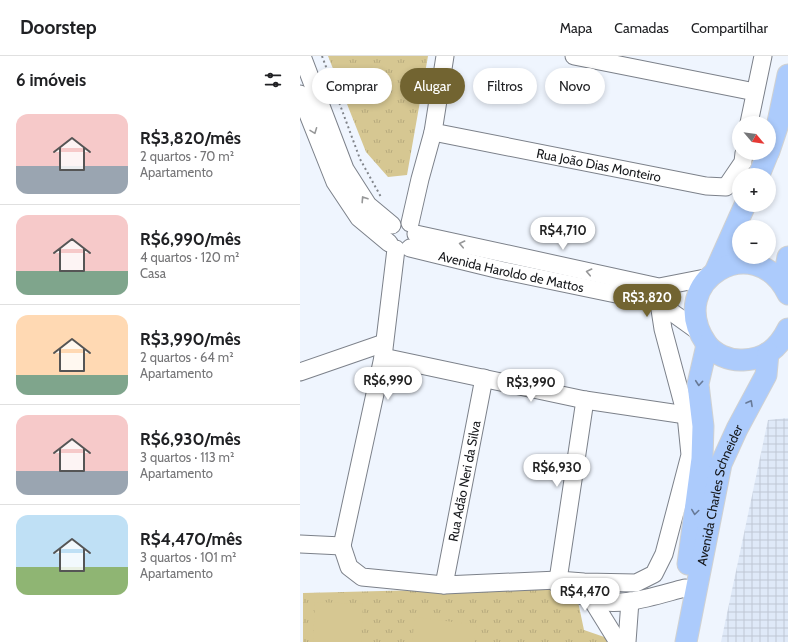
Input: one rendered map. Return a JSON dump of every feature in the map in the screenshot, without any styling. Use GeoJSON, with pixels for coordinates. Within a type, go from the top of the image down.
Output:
{"type":"FeatureCollection","features":[{"type":"Feature","properties":{"kind":"main road"},"geometry":{"type":"LineString","coordinates":[[776,130],[788,75]]}},
{"type":"Feature","properties":{"kind":"main road"},"geometry":{"type":"LineString","coordinates":[[712,274],[742,212]]}},
{"type":"Feature","properties":{"kind":"main road"},"geometry":{"type":"LineString","coordinates":[[787,291],[788,257]]}},
{"type":"Feature","properties":{"kind":"main road"},"geometry":{"type":"LineString","coordinates":[[712,274],[728,265],[743,263],[758,265],[772,272],[787,291]]}},
{"type":"Feature","properties":{"kind":"main road","name":"Avenida Charles Schneider"},"geometry":{"type":"LineString","coordinates":[[673,642],[685,588],[702,459],[703,426],[698,384],[709,344],[694,315],[696,298],[704,283],[712,274]]}},
{"type":"Feature","properties":{"kind":"main road"},"geometry":{"type":"LineString","coordinates":[[709,344],[737,360],[754,359],[777,349],[788,329]]}},
{"type":"Feature","properties":{"kind":"main road","name":"Avenida Charles Schneider"},"geometry":{"type":"LineString","coordinates":[[686,642],[721,464],[737,428],[766,375],[777,349]]}},
{"type":"Feature","properties":{"kind":"street"},"geometry":{"type":"LineString","coordinates":[[302,56],[345,169],[368,205],[392,225],[400,221],[404,239]]}},
{"type":"Feature","properties":{"kind":"street"},"geometry":{"type":"LineString","coordinates":[[446,56],[433,132],[404,239],[384,350],[342,546],[349,567],[362,577],[444,585],[553,580],[636,583],[654,574],[664,554],[690,455],[686,415],[663,329],[659,303]]}},
{"type":"Feature","properties":{"kind":"street"},"geometry":{"type":"LineString","coordinates":[[574,56],[755,92]]}},
{"type":"Feature","properties":{"kind":"street"},"geometry":{"type":"LineString","coordinates":[[750,116],[762,56]]}},
{"type":"Feature","properties":{"kind":"street","name":"Avenida Haroldo de Mattos"},"geometry":{"type":"LineString","coordinates":[[300,94],[334,182],[359,218],[404,239],[500,270],[659,303],[677,316],[709,344]]}},
{"type":"Feature","properties":{"kind":"street","name":"Rua João Dias Monteiro"},"geometry":{"type":"LineString","coordinates":[[433,132],[712,186],[726,187],[743,160]]}},
{"type":"Feature","properties":{"kind":"street","name":"Avenida Haroldo de Mattos"},"geometry":{"type":"LineString","coordinates":[[404,239],[659,287],[712,274]]}},
{"type":"Feature","properties":{"kind":"street"},"geometry":{"type":"LineString","coordinates":[[663,329],[677,316]]}},
{"type":"Feature","properties":{"kind":"street"},"geometry":{"type":"LineString","coordinates":[[300,372],[384,350],[484,378],[585,400],[686,415]]}},
{"type":"Feature","properties":{"kind":"street","name":"Rua Adão Neri da Silva"},"geometry":{"type":"LineString","coordinates":[[444,585],[484,378]]}},
{"type":"Feature","properties":{"kind":"street"},"geometry":{"type":"LineString","coordinates":[[553,580],[585,400]]}},
{"type":"Feature","properties":{"kind":"street"},"geometry":{"type":"LineString","coordinates":[[300,544],[342,546]]}},
{"type":"Feature","properties":{"kind":"street"},"geometry":{"type":"LineString","coordinates":[[553,580],[592,600],[610,602],[648,598],[685,588]]}},
{"type":"Feature","properties":{"kind":"street"},"geometry":{"type":"LineString","coordinates":[[592,600],[618,642]]}},
{"type":"Feature","properties":{"kind":"street"},"geometry":{"type":"LineString","coordinates":[[627,642],[630,601]]}},
{"type":"Feature","properties":{"kind":"path"},"geometry":{"type":"LineString","coordinates":[[322,56],[360,159],[384,202]]}},
{"type":"Feature","properties":{"kind":"shaded area"},"geometry":{"type":"Polygon","coordinates":[[[788,418],[788,642],[721,642],[768,420],[788,418]]]}},
{"type":"Feature","properties":{"kind":"green space"},"geometry":{"type":"Polygon","coordinates":[[[328,56],[428,56],[426,68],[400,68],[400,104],[420,104],[407,175],[388,177],[366,152],[347,104],[392,104],[392,68],[333,68],[328,56]]]}},
{"type":"Feature","properties":{"kind":"green space"},"geometry":{"type":"Polygon","coordinates":[[[538,587],[577,597],[584,630],[613,640],[613,642],[303,642],[303,593],[538,587]]]}},
{"type":"Feature","properties":{"kind":"green space"},"geometry":{"type":"Polygon","coordinates":[[[315,602],[363,604],[361,642],[313,642],[315,602]]]}},
{"type":"Feature","properties":{"kind":"green space"},"geometry":{"type":"Polygon","coordinates":[[[415,617],[477,625],[474,642],[412,642],[415,617]]]}}]}
